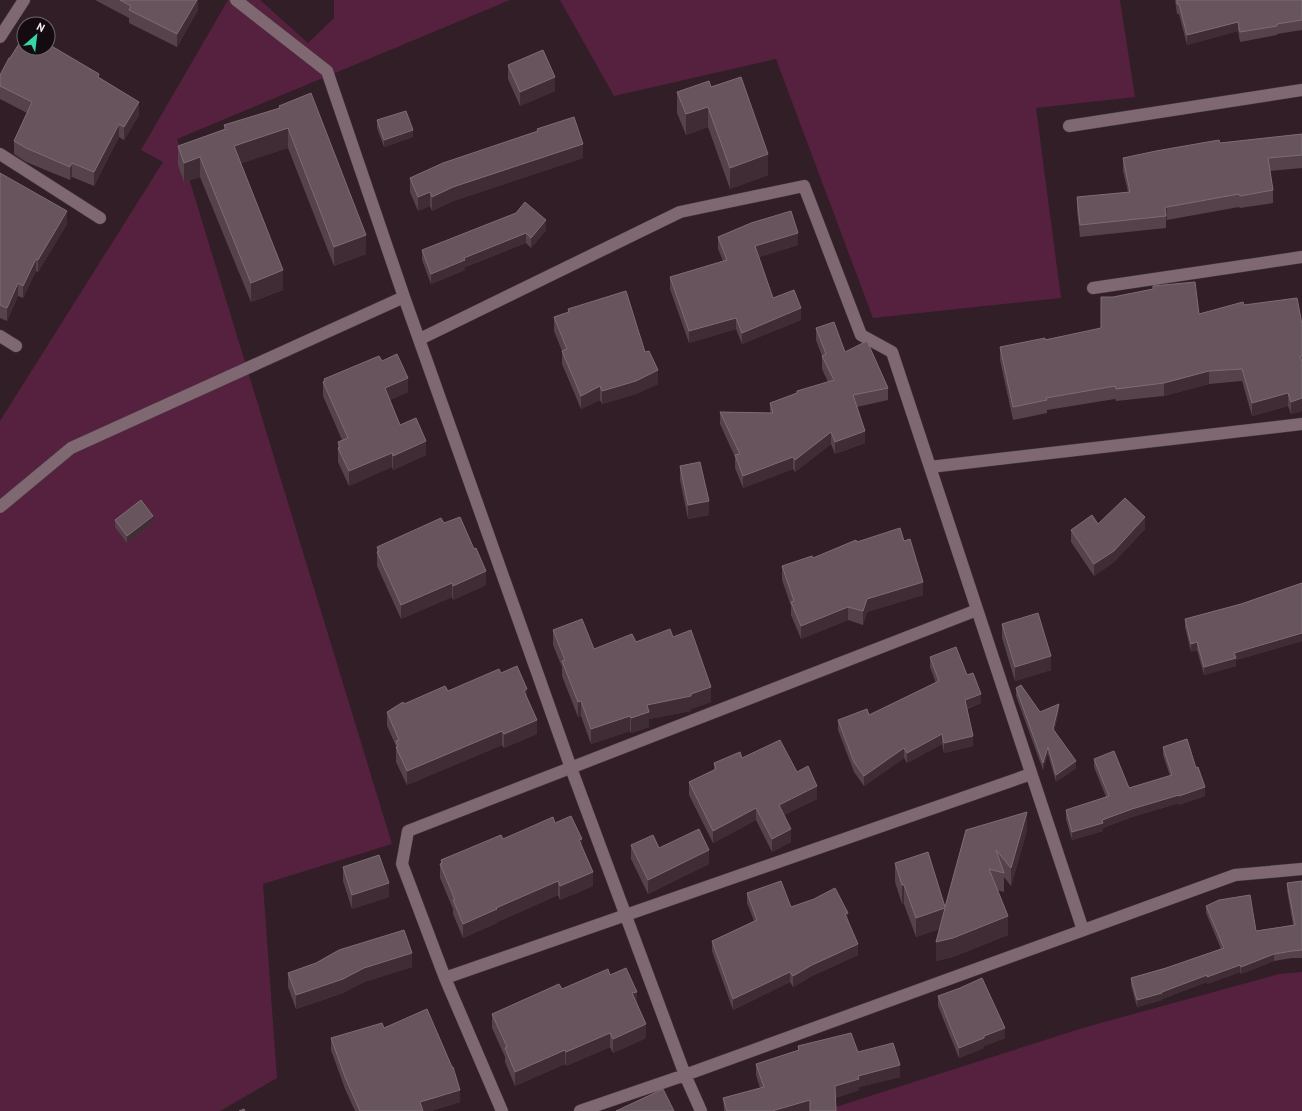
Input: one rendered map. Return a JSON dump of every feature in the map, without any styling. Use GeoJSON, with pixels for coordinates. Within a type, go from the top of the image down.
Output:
{"type":"FeatureCollection","features":[{"type":"Feature","properties":{"kind":"street"},"geometry":{"type":"LineString","coordinates":[[0,36],[24,0]]}},
{"type":"Feature","properties":{"kind":"street"},"geometry":{"type":"LineString","coordinates":[[236,0],[326,71],[404,297],[571,768],[685,1075],[701,1111]]}},
{"type":"Feature","properties":{"kind":"street"},"geometry":{"type":"LineString","coordinates":[[1069,126],[1302,90]]}},
{"type":"Feature","properties":{"kind":"street"},"geometry":{"type":"LineString","coordinates":[[0,154],[100,218]]}},
{"type":"Feature","properties":{"kind":"street"},"geometry":{"type":"LineString","coordinates":[[420,339],[680,212],[804,186],[861,335],[892,352],[1083,930]]}},
{"type":"Feature","properties":{"kind":"street"},"geometry":{"type":"LineString","coordinates":[[1093,288],[1302,257]]}},
{"type":"Feature","properties":{"kind":"street"},"geometry":{"type":"LineString","coordinates":[[0,507],[71,448],[404,297]]}},
{"type":"Feature","properties":{"kind":"street"},"geometry":{"type":"LineString","coordinates":[[0,336],[16,346]]}},
{"type":"Feature","properties":{"kind":"street"},"geometry":{"type":"LineString","coordinates":[[930,467],[1302,424]]}},
{"type":"Feature","properties":{"kind":"street"},"geometry":{"type":"LineString","coordinates":[[502,1111],[445,978],[402,864],[408,831],[977,610]]}},
{"type":"Feature","properties":{"kind":"street"},"geometry":{"type":"LineString","coordinates":[[445,978],[1031,774]]}},
{"type":"Feature","properties":{"kind":"street"},"geometry":{"type":"LineString","coordinates":[[580,1111],[685,1075],[1235,875],[1302,869]]}},
{"type":"Feature","properties":{"kind":"shaded area"},"geometry":{"type":"Polygon","coordinates":[[[228,0],[260,0],[308,43],[334,18],[334,0],[510,0],[177,139],[392,844],[263,884],[277,1078],[220,1111],[0,1111],[0,421],[163,162],[141,150],[228,0]]]}},
{"type":"Feature","properties":{"kind":"shaded area"},"geometry":{"type":"Polygon","coordinates":[[[560,0],[1120,0],[1135,97],[1036,108],[1061,298],[873,318],[776,59],[614,96],[560,0]]]}},
{"type":"Feature","properties":{"kind":"shaded area"},"geometry":{"type":"Polygon","coordinates":[[[1302,972],[1302,1111],[823,1111],[1086,1027],[1279,974],[1302,972]]]}},
{"type":"Feature","properties":{"kind":"building"},"geometry":{"type":"Polygon","coordinates":[[[120,0],[197,0],[177,34],[129,10],[131,6],[120,0]]]}},
{"type":"Feature","properties":{"kind":"building"},"geometry":{"type":"Polygon","coordinates":[[[1177,0],[1302,0],[1302,20],[1240,32],[1238,22],[1187,35],[1177,0]]]}},
{"type":"Feature","properties":{"kind":"building"},"geometry":{"type":"Polygon","coordinates":[[[16,49],[16,56],[56,56],[56,49],[99,74],[98,77],[139,102],[124,127],[119,124],[94,172],[72,163],[70,167],[26,148],[14,141],[32,102],[0,86],[0,75],[16,49]]]}},
{"type":"Feature","properties":{"kind":"building"},"geometry":{"type":"Polygon","coordinates":[[[543,50],[555,77],[520,92],[508,65],[543,50]]]}},
{"type":"Feature","properties":{"kind":"building"},"geometry":{"type":"Polygon","coordinates":[[[741,77],[768,154],[730,168],[708,107],[686,114],[677,92],[709,81],[711,87],[741,77]]]}},
{"type":"Feature","properties":{"kind":"building"},"geometry":{"type":"Polygon","coordinates":[[[311,93],[366,235],[334,247],[288,128],[234,146],[283,270],[251,283],[200,157],[184,163],[178,146],[226,129],[224,125],[280,108],[279,106],[311,93]]]}},
{"type":"Feature","properties":{"kind":"building"},"geometry":{"type":"Polygon","coordinates":[[[406,111],[413,130],[384,140],[377,120],[406,111]]]}},
{"type":"Feature","properties":{"kind":"building"},"geometry":{"type":"Polygon","coordinates":[[[574,117],[583,144],[453,187],[432,197],[430,192],[418,197],[410,178],[443,163],[538,131],[537,129],[574,117]]]}},
{"type":"Feature","properties":{"kind":"building"},"geometry":{"type":"Polygon","coordinates":[[[1302,134],[1302,155],[1268,158],[1273,190],[1240,196],[1239,194],[1167,207],[1165,208],[1166,216],[1080,225],[1077,197],[1130,192],[1123,158],[1219,140],[1220,143],[1302,134]]]}},
{"type":"Feature","properties":{"kind":"building"},"geometry":{"type":"Polygon","coordinates":[[[0,173],[67,211],[38,260],[36,259],[23,286],[18,283],[7,308],[0,305],[0,173]]]}},
{"type":"Feature","properties":{"kind":"building"},"geometry":{"type":"Polygon","coordinates":[[[525,202],[546,220],[531,238],[526,233],[464,258],[465,260],[431,274],[422,250],[516,213],[525,202]]]}},
{"type":"Feature","properties":{"kind":"building"},"geometry":{"type":"Polygon","coordinates":[[[791,211],[798,233],[755,246],[773,298],[794,290],[801,308],[742,333],[736,318],[689,331],[670,277],[727,260],[718,237],[751,223],[791,211]]]}},
{"type":"Feature","properties":{"kind":"building"},"geometry":{"type":"Polygon","coordinates":[[[1195,282],[1199,314],[1243,302],[1244,305],[1297,298],[1302,324],[1302,356],[1300,356],[1302,362],[1302,398],[1291,402],[1288,393],[1252,403],[1242,369],[1209,371],[1164,383],[1116,389],[1115,386],[1046,398],[1047,400],[1013,407],[1000,347],[1045,338],[1045,340],[1101,328],[1101,297],[1113,297],[1153,289],[1153,286],[1195,282]]]}},
{"type":"Feature","properties":{"kind":"building"},"geometry":{"type":"Polygon","coordinates":[[[626,291],[645,352],[649,351],[658,370],[636,381],[602,391],[600,386],[581,396],[562,351],[567,349],[554,317],[569,312],[568,309],[626,291]]]}},
{"type":"Feature","properties":{"kind":"building"},"geometry":{"type":"Polygon","coordinates":[[[834,322],[845,352],[867,341],[888,388],[853,395],[865,431],[835,442],[831,432],[795,460],[793,457],[743,476],[735,455],[740,454],[720,412],[773,413],[770,403],[797,393],[797,391],[834,380],[822,356],[826,354],[816,328],[834,322]]]}},
{"type":"Feature","properties":{"kind":"building"},"geometry":{"type":"Polygon","coordinates":[[[397,354],[408,378],[385,388],[400,425],[416,418],[426,441],[393,456],[392,453],[349,471],[338,448],[340,447],[338,442],[348,438],[323,382],[325,381],[324,379],[379,356],[382,361],[397,354]]]}},
{"type":"Feature","properties":{"kind":"building"},"geometry":{"type":"Polygon","coordinates":[[[700,462],[709,501],[688,505],[680,466],[700,462]]]}},
{"type":"Feature","properties":{"kind":"building"},"geometry":{"type":"Polygon","coordinates":[[[1125,498],[1145,517],[1114,551],[1094,564],[1071,530],[1092,515],[1098,524],[1125,498]]]}},
{"type":"Feature","properties":{"kind":"building"},"geometry":{"type":"Polygon","coordinates":[[[141,500],[153,516],[127,536],[115,520],[141,500]]]}},
{"type":"Feature","properties":{"kind":"building"},"geometry":{"type":"Polygon","coordinates":[[[460,517],[474,549],[476,548],[486,571],[453,586],[452,583],[401,605],[377,552],[379,551],[377,547],[441,518],[444,523],[460,517]]]}},
{"type":"Feature","properties":{"kind":"building"},"geometry":{"type":"Polygon","coordinates":[[[900,528],[904,541],[910,539],[923,582],[867,599],[863,611],[848,607],[801,626],[791,602],[794,601],[782,566],[812,556],[813,558],[856,540],[857,542],[900,528]]]}},
{"type":"Feature","properties":{"kind":"building"},"geometry":{"type":"Polygon","coordinates":[[[1302,583],[1302,633],[1234,653],[1236,658],[1204,667],[1197,642],[1191,644],[1185,619],[1241,604],[1302,583]]]}},
{"type":"Feature","properties":{"kind":"building"},"geometry":{"type":"Polygon","coordinates":[[[1038,613],[1051,656],[1015,667],[1002,624],[1038,613]]]}},
{"type":"Feature","properties":{"kind":"building"},"geometry":{"type":"Polygon","coordinates":[[[582,619],[594,649],[632,634],[636,642],[670,629],[673,637],[691,630],[711,687],[691,694],[691,696],[647,705],[649,712],[631,718],[630,716],[591,729],[581,701],[578,702],[562,661],[565,660],[553,630],[582,619]]]}},
{"type":"Feature","properties":{"kind":"building"},"geometry":{"type":"Polygon","coordinates":[[[956,647],[967,675],[973,673],[981,694],[965,700],[973,736],[944,743],[942,734],[907,753],[904,748],[864,776],[854,762],[838,720],[867,709],[869,715],[939,681],[930,657],[956,647]]]}},
{"type":"Feature","properties":{"kind":"building"},"geometry":{"type":"Polygon","coordinates":[[[517,666],[527,689],[524,691],[537,720],[504,734],[502,731],[407,771],[396,747],[398,747],[396,741],[399,740],[387,712],[403,702],[404,704],[445,686],[448,691],[499,669],[501,673],[517,666]]]}},
{"type":"Feature","properties":{"kind":"building"},"geometry":{"type":"Polygon","coordinates":[[[1021,685],[1040,712],[1059,704],[1053,729],[1076,761],[1056,775],[1048,747],[1043,763],[1016,688],[1021,685]]]}},
{"type":"Feature","properties":{"kind":"building"},"geometry":{"type":"Polygon","coordinates":[[[1187,739],[1196,768],[1198,767],[1205,787],[1132,809],[1102,820],[1103,823],[1072,832],[1066,810],[1109,796],[1094,759],[1114,751],[1129,788],[1172,775],[1163,747],[1187,739]]]}},
{"type":"Feature","properties":{"kind":"building"},"geometry":{"type":"Polygon","coordinates":[[[780,740],[797,772],[808,766],[817,786],[779,805],[791,829],[772,839],[756,808],[713,831],[689,782],[716,769],[714,763],[740,752],[742,758],[780,740]]]}},
{"type":"Feature","properties":{"kind":"building"},"geometry":{"type":"Polygon","coordinates":[[[1027,812],[1011,868],[996,850],[1004,873],[989,869],[1008,916],[953,938],[936,942],[945,908],[916,918],[904,885],[902,885],[895,863],[928,852],[945,907],[966,830],[1027,812]]]}},
{"type":"Feature","properties":{"kind":"building"},"geometry":{"type":"Polygon","coordinates":[[[571,816],[582,839],[579,840],[593,872],[560,886],[558,881],[463,924],[440,864],[442,863],[441,860],[501,835],[503,839],[553,817],[555,823],[571,816]]]}},
{"type":"Feature","properties":{"kind":"building"},"geometry":{"type":"Polygon","coordinates":[[[699,829],[709,850],[648,880],[631,845],[653,835],[659,848],[699,829]]]}},
{"type":"Feature","properties":{"kind":"building"},"geometry":{"type":"Polygon","coordinates":[[[379,855],[389,883],[352,895],[343,867],[379,855]]]}},
{"type":"Feature","properties":{"kind":"building"},"geometry":{"type":"Polygon","coordinates":[[[781,881],[791,907],[814,899],[835,888],[848,913],[845,914],[858,944],[812,965],[793,976],[790,972],[733,999],[712,941],[757,920],[747,893],[781,881]]]}},
{"type":"Feature","properties":{"kind":"building"},"geometry":{"type":"Polygon","coordinates":[[[1302,881],[1302,950],[1274,954],[1241,967],[1240,965],[1207,977],[1207,975],[1162,993],[1137,1000],[1131,978],[1166,968],[1224,948],[1206,906],[1219,900],[1250,895],[1256,931],[1295,925],[1287,883],[1302,881]]]}},
{"type":"Feature","properties":{"kind":"building"},"geometry":{"type":"Polygon","coordinates":[[[404,930],[412,953],[364,968],[343,979],[296,995],[288,973],[316,963],[339,950],[404,930]]]}},
{"type":"Feature","properties":{"kind":"building"},"geometry":{"type":"Polygon","coordinates":[[[626,968],[637,992],[632,993],[646,1024],[613,1039],[610,1033],[566,1052],[565,1050],[515,1072],[505,1048],[507,1047],[492,1014],[559,984],[562,989],[608,969],[610,975],[626,968]]]}},
{"type":"Feature","properties":{"kind":"building"},"geometry":{"type":"Polygon","coordinates":[[[982,978],[1005,1028],[959,1048],[938,996],[982,978]]]}},
{"type":"Feature","properties":{"kind":"building"},"geometry":{"type":"Polygon","coordinates":[[[427,1009],[453,1067],[460,1090],[420,1102],[423,1111],[360,1111],[345,1077],[331,1038],[382,1023],[384,1028],[427,1009]]]}},
{"type":"Feature","properties":{"kind":"building"},"geometry":{"type":"Polygon","coordinates":[[[851,1033],[858,1052],[893,1043],[900,1065],[858,1076],[859,1079],[835,1086],[836,1111],[810,1111],[810,1100],[772,1111],[727,1111],[723,1098],[764,1087],[756,1064],[799,1050],[798,1046],[851,1033]]]}},
{"type":"Feature","properties":{"kind":"building"},"geometry":{"type":"Polygon","coordinates":[[[663,1089],[674,1111],[616,1111],[663,1089]]]}}]}
